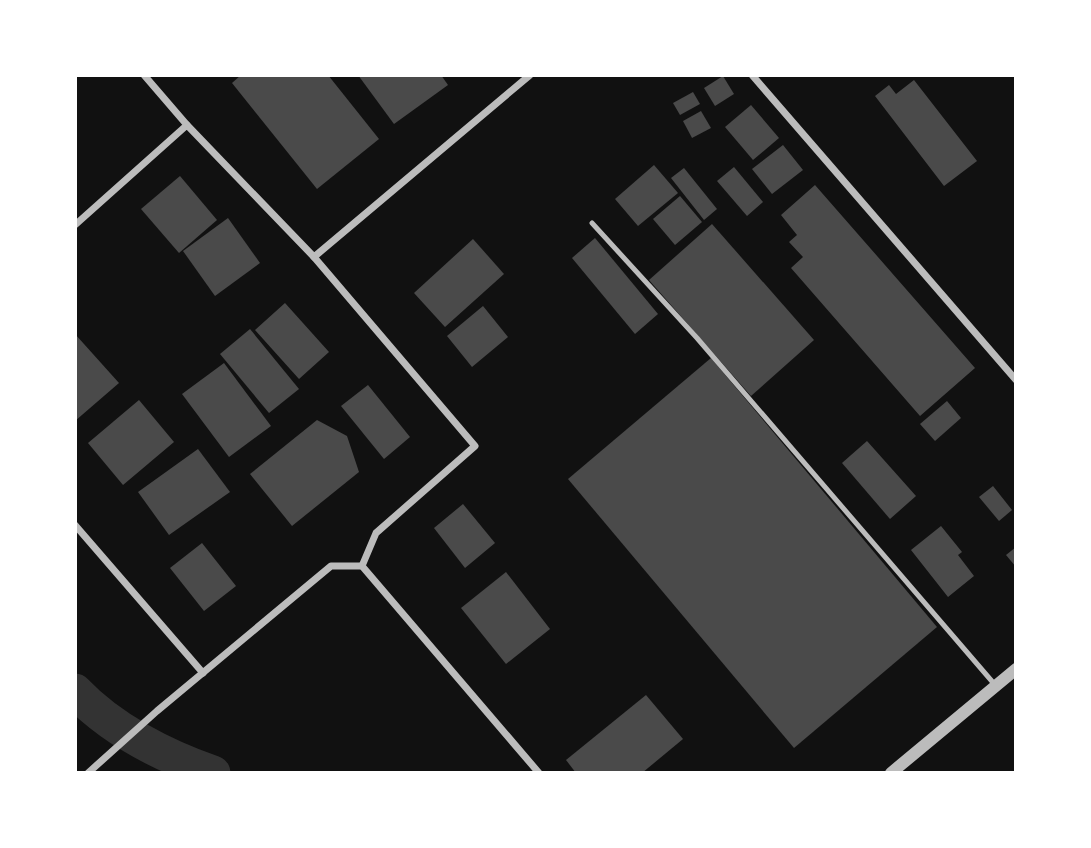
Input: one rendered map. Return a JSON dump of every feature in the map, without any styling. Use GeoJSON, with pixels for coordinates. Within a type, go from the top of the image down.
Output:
{"type":"FeatureCollection","features":[{"type":"Feature","properties":{"kind":"street"},"geometry":{"type":"LineString","coordinates":[[144,75],[187,125],[314,257],[475,446],[376,533],[362,565]]}},
{"type":"Feature","properties":{"kind":"street"},"geometry":{"type":"LineString","coordinates":[[314,257],[530,75]]}},
{"type":"Feature","properties":{"kind":"street"},"geometry":{"type":"LineString","coordinates":[[752,75],[1016,380]]}},
{"type":"Feature","properties":{"kind":"street"},"geometry":{"type":"LineString","coordinates":[[75,225],[187,125]]}},
{"type":"Feature","properties":{"kind":"street"},"geometry":{"type":"LineString","coordinates":[[75,524],[203,673]]}},
{"type":"Feature","properties":{"kind":"street"},"geometry":{"type":"LineString","coordinates":[[91,770],[156,711],[331,566],[362,565]]}},
{"type":"Feature","properties":{"kind":"street"},"geometry":{"type":"LineString","coordinates":[[362,565],[539,773]]}},
{"type":"Feature","properties":{"kind":"street"},"geometry":{"type":"LineString","coordinates":[[891,773],[1016,669]]}},
{"type":"Feature","properties":{"kind":"lane"},"geometry":{"type":"LineString","coordinates":[[592,223],[697,338],[996,686]]}},
{"type":"Feature","properties":{"kind":"building"},"geometry":{"type":"Polygon","coordinates":[[[241,75],[328,75],[379,139],[317,189],[232,83],[241,75]]]}},
{"type":"Feature","properties":{"kind":"building"},"geometry":{"type":"Polygon","coordinates":[[[358,75],[441,75],[448,85],[394,124],[358,75]]]}},
{"type":"Feature","properties":{"kind":"building"},"geometry":{"type":"Polygon","coordinates":[[[723,76],[734,94],[715,106],[704,88],[723,76]]]}},
{"type":"Feature","properties":{"kind":"building"},"geometry":{"type":"Polygon","coordinates":[[[914,80],[977,161],[944,186],[875,96],[889,85],[896,94],[914,80]]]}},
{"type":"Feature","properties":{"kind":"building"},"geometry":{"type":"Polygon","coordinates":[[[693,92],[700,104],[680,115],[673,103],[693,92]]]}},
{"type":"Feature","properties":{"kind":"building"},"geometry":{"type":"Polygon","coordinates":[[[751,105],[779,138],[753,160],[725,127],[751,105]]]}},
{"type":"Feature","properties":{"kind":"building"},"geometry":{"type":"Polygon","coordinates":[[[701,111],[711,128],[692,138],[683,121],[701,111]]]}},
{"type":"Feature","properties":{"kind":"building"},"geometry":{"type":"Polygon","coordinates":[[[783,145],[803,170],[772,194],[752,169],[783,145]]]}},
{"type":"Feature","properties":{"kind":"building"},"geometry":{"type":"Polygon","coordinates":[[[654,165],[678,193],[638,226],[615,199],[654,165]]]}},
{"type":"Feature","properties":{"kind":"building"},"geometry":{"type":"Polygon","coordinates":[[[734,167],[763,202],[747,216],[717,181],[734,167]]]}},
{"type":"Feature","properties":{"kind":"building"},"geometry":{"type":"Polygon","coordinates":[[[684,168],[717,209],[704,220],[671,178],[684,168]]]}},
{"type":"Feature","properties":{"kind":"building"},"geometry":{"type":"Polygon","coordinates":[[[180,176],[217,220],[179,253],[141,209],[180,176]]]}},
{"type":"Feature","properties":{"kind":"building"},"geometry":{"type":"Polygon","coordinates":[[[815,185],[975,368],[920,416],[791,268],[803,257],[789,242],[797,235],[781,215],[815,185]]]}},
{"type":"Feature","properties":{"kind":"building"},"geometry":{"type":"Polygon","coordinates":[[[680,196],[702,222],[675,245],[653,219],[680,196]]]}},
{"type":"Feature","properties":{"kind":"building"},"geometry":{"type":"Polygon","coordinates":[[[228,218],[260,263],[215,296],[183,251],[228,218]]]}},
{"type":"Feature","properties":{"kind":"building"},"geometry":{"type":"Polygon","coordinates":[[[712,224],[814,340],[751,396],[649,280],[712,224]]]}},
{"type":"Feature","properties":{"kind":"building"},"geometry":{"type":"Polygon","coordinates":[[[595,238],[658,314],[635,334],[572,258],[595,238]]]}},
{"type":"Feature","properties":{"kind":"building"},"geometry":{"type":"Polygon","coordinates":[[[473,239],[504,274],[445,327],[414,293],[473,239]]]}},
{"type":"Feature","properties":{"kind":"building"},"geometry":{"type":"Polygon","coordinates":[[[285,303],[329,352],[299,379],[255,330],[285,303]]]}},
{"type":"Feature","properties":{"kind":"building"},"geometry":{"type":"Polygon","coordinates":[[[483,306],[508,337],[472,367],[447,336],[483,306]]]}},
{"type":"Feature","properties":{"kind":"building"},"geometry":{"type":"Polygon","coordinates":[[[250,329],[299,389],[269,413],[220,354],[250,329]]]}},
{"type":"Feature","properties":{"kind":"building"},"geometry":{"type":"Polygon","coordinates":[[[75,334],[119,383],[75,421],[75,334]]]}},
{"type":"Feature","properties":{"kind":"building"},"geometry":{"type":"Polygon","coordinates":[[[711,358],[937,627],[794,748],[568,479],[711,358]]]}},
{"type":"Feature","properties":{"kind":"building"},"geometry":{"type":"Polygon","coordinates":[[[224,363],[271,426],[229,457],[182,394],[224,363]]]}},
{"type":"Feature","properties":{"kind":"building"},"geometry":{"type":"Polygon","coordinates":[[[368,385],[410,437],[384,459],[341,406],[368,385]]]}},
{"type":"Feature","properties":{"kind":"building"},"geometry":{"type":"Polygon","coordinates":[[[139,400],[174,442],[123,485],[88,443],[139,400]]]}},
{"type":"Feature","properties":{"kind":"building"},"geometry":{"type":"Polygon","coordinates":[[[947,401],[961,418],[935,441],[920,424],[947,401]]]}},
{"type":"Feature","properties":{"kind":"building"},"geometry":{"type":"Polygon","coordinates":[[[317,420],[347,436],[359,472],[292,526],[250,474],[317,420]]]}},
{"type":"Feature","properties":{"kind":"building"},"geometry":{"type":"Polygon","coordinates":[[[867,441],[916,496],[890,519],[842,463],[867,441]]]}},
{"type":"Feature","properties":{"kind":"building"},"geometry":{"type":"Polygon","coordinates":[[[198,449],[230,492],[169,535],[138,492],[198,449]]]}},
{"type":"Feature","properties":{"kind":"building"},"geometry":{"type":"Polygon","coordinates":[[[993,486],[1012,510],[999,521],[979,497],[993,486]]]}},
{"type":"Feature","properties":{"kind":"building"},"geometry":{"type":"Polygon","coordinates":[[[463,504],[495,543],[465,568],[434,528],[463,504]]]}},
{"type":"Feature","properties":{"kind":"building"},"geometry":{"type":"Polygon","coordinates":[[[941,526],[962,552],[958,555],[974,576],[948,597],[911,550],[941,526]]]}},
{"type":"Feature","properties":{"kind":"building"},"geometry":{"type":"Polygon","coordinates":[[[202,543],[236,586],[204,611],[170,568],[202,543]]]}},
{"type":"Feature","properties":{"kind":"building"},"geometry":{"type":"Polygon","coordinates":[[[1016,547],[1016,567],[1006,555],[1016,547]]]}},
{"type":"Feature","properties":{"kind":"building"},"geometry":{"type":"Polygon","coordinates":[[[506,572],[550,629],[506,664],[461,608],[506,572]]]}},
{"type":"Feature","properties":{"kind":"building"},"geometry":{"type":"Polygon","coordinates":[[[646,695],[683,739],[642,773],[576,773],[566,760],[646,695]]]}},
{"type":"Feature","properties":{"kind":"waterway"},"geometry":{"type":"LineString","coordinates":[[75,691],[89,705],[139,740],[213,773]]}}]}
